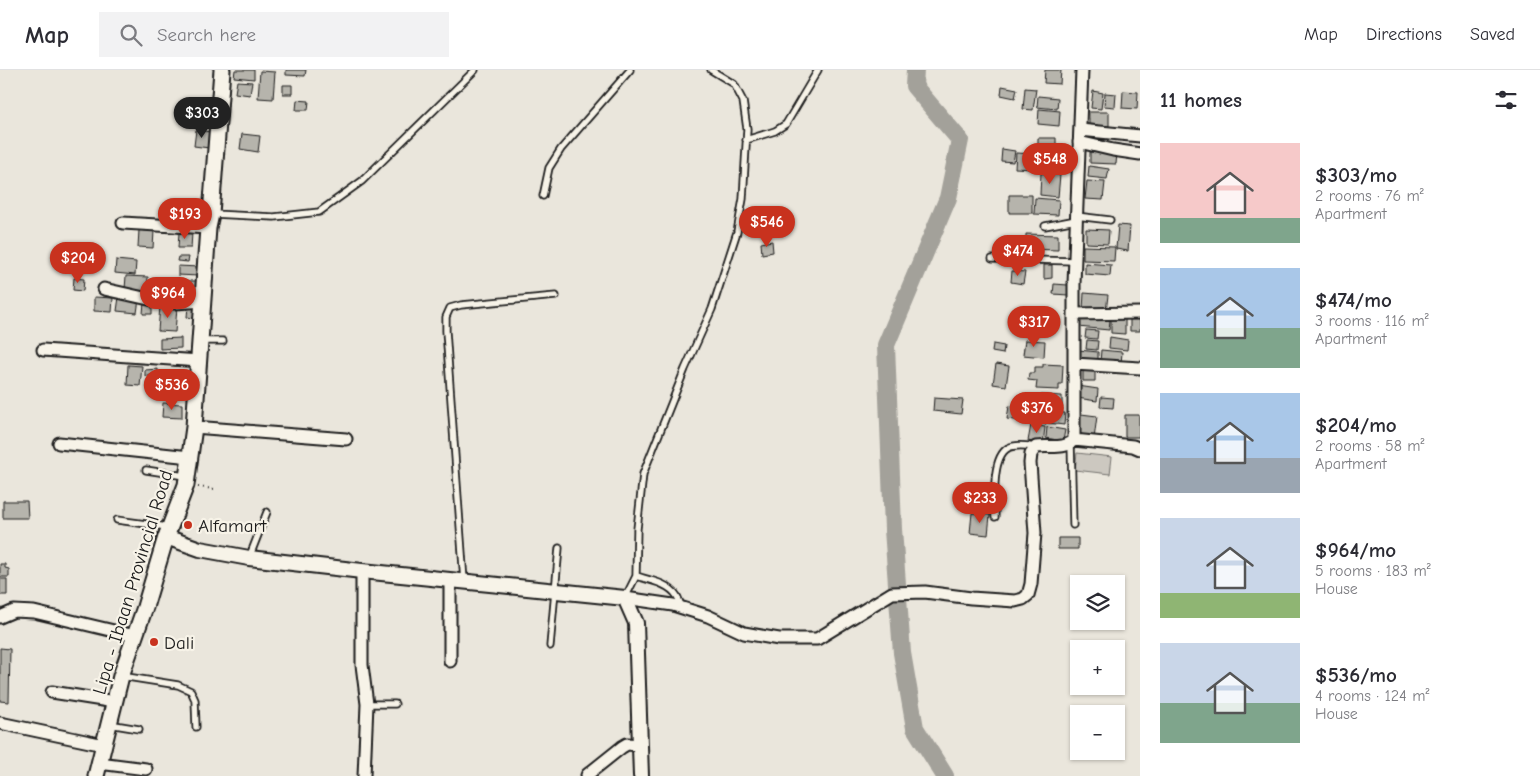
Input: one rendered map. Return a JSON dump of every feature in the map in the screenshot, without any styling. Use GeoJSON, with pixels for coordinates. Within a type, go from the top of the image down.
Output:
{"type":"FeatureCollection","features":[{"type":"Feature","properties":{"kind":"main road","name":"Lipa - Ibaan Provincial Road"},"geometry":{"type":"LineString","coordinates":[[98,769],[121,676],[136,636],[168,532],[187,481],[194,428],[222,70]]}},
{"type":"Feature","properties":{"kind":"street"},"geometry":{"type":"LineString","coordinates":[[1072,441],[1076,218],[1082,70]]}},
{"type":"Feature","properties":{"kind":"street"},"geometry":{"type":"LineString","coordinates":[[1080,136],[1140,136]]}},
{"type":"Feature","properties":{"kind":"street"},"geometry":{"type":"LineString","coordinates":[[1080,136],[1114,150],[1140,154]]}},
{"type":"Feature","properties":{"kind":"street"},"geometry":{"type":"LineString","coordinates":[[123,223],[210,221]]}},
{"type":"Feature","properties":{"kind":"street"},"geometry":{"type":"LineString","coordinates":[[104,289],[175,303],[204,301]]}},
{"type":"Feature","properties":{"kind":"street"},"geometry":{"type":"LineString","coordinates":[[1074,314],[1140,314]]}},
{"type":"Feature","properties":{"kind":"street"},"geometry":{"type":"LineString","coordinates":[[43,350],[199,362]]}},
{"type":"Feature","properties":{"kind":"street"},"geometry":{"type":"LineString","coordinates":[[1074,364],[1140,368]]}},
{"type":"Feature","properties":{"kind":"street"},"geometry":{"type":"LineString","coordinates":[[194,428],[346,439]]}},
{"type":"Feature","properties":{"kind":"street"},"geometry":{"type":"LineString","coordinates":[[168,532],[200,549],[249,558],[362,572],[625,598],[673,605],[708,616],[744,632],[779,639],[817,638],[892,593],[925,592],[972,598],[1015,601],[1023,599],[1028,595],[1031,584],[1035,533],[1030,463],[1031,454],[1036,447],[1062,446],[1072,441],[1133,446],[1140,449]]}},
{"type":"Feature","properties":{"kind":"street"},"geometry":{"type":"LineString","coordinates":[[59,443],[190,457]]}},
{"type":"Feature","properties":{"kind":"street"},"geometry":{"type":"LineString","coordinates":[[362,572],[362,665],[367,704],[364,776]]}},
{"type":"Feature","properties":{"kind":"street"},"geometry":{"type":"LineString","coordinates":[[450,661],[457,580]]}},
{"type":"Feature","properties":{"kind":"street"},"geometry":{"type":"LineString","coordinates":[[625,598],[636,623],[641,776]]}},
{"type":"Feature","properties":{"kind":"street"},"geometry":{"type":"LineString","coordinates":[[0,618],[14,611],[34,612],[136,636]]}},
{"type":"Feature","properties":{"kind":"street"},"geometry":{"type":"LineString","coordinates":[[52,692],[115,702]]}},
{"type":"Feature","properties":{"kind":"street"},"geometry":{"type":"LineString","coordinates":[[0,722],[104,745]]}},
{"type":"Feature","properties":{"kind":"street"},"geometry":{"type":"LineString","coordinates":[[587,775],[627,744],[640,745]]}},
{"type":"Feature","properties":{"kind":"street"},"geometry":{"type":"LineString","coordinates":[[98,769],[146,769]]}},
{"type":"Feature","properties":{"kind":"lane"},"geometry":{"type":"LineString","coordinates":[[210,221],[319,212],[362,181],[475,70]]}},
{"type":"Feature","properties":{"kind":"lane"},"geometry":{"type":"LineString","coordinates":[[543,196],[550,168],[561,149],[630,70]]}},
{"type":"Feature","properties":{"kind":"lane"},"geometry":{"type":"LineString","coordinates":[[625,598],[636,576],[637,529],[644,474],[685,369],[712,309],[737,232],[743,199],[747,129],[743,101],[734,84],[711,70]]}},
{"type":"Feature","properties":{"kind":"lane"},"geometry":{"type":"LineString","coordinates":[[746,140],[775,131],[786,124],[818,70]]}},
{"type":"Feature","properties":{"kind":"lane"},"geometry":{"type":"LineString","coordinates":[[1045,226],[1076,218],[1110,220]]}},
{"type":"Feature","properties":{"kind":"lane"},"geometry":{"type":"LineString","coordinates":[[992,259],[1075,261]]}},
{"type":"Feature","properties":{"kind":"lane"},"geometry":{"type":"LineString","coordinates":[[457,580],[446,317],[450,308],[461,305],[556,296]]}},
{"type":"Feature","properties":{"kind":"lane"},"geometry":{"type":"LineString","coordinates":[[201,341],[223,342]]}},
{"type":"Feature","properties":{"kind":"lane"},"geometry":{"type":"LineString","coordinates":[[1072,441],[1074,525]]}},
{"type":"Feature","properties":{"kind":"lane"},"geometry":{"type":"LineString","coordinates":[[995,517],[996,470],[1000,456],[1008,448],[1020,445],[1036,447]]}},
{"type":"Feature","properties":{"kind":"lane"},"geometry":{"type":"LineString","coordinates":[[146,470],[187,481]]}},
{"type":"Feature","properties":{"kind":"lane"},"geometry":{"type":"LineString","coordinates":[[249,558],[267,512]]}},
{"type":"Feature","properties":{"kind":"lane"},"geometry":{"type":"LineString","coordinates":[[117,520],[168,532]]}},
{"type":"Feature","properties":{"kind":"lane"},"geometry":{"type":"LineString","coordinates":[[550,646],[559,548]]}},
{"type":"Feature","properties":{"kind":"lane"},"geometry":{"type":"LineString","coordinates":[[636,576],[657,582],[677,594],[682,608]]}},
{"type":"Feature","properties":{"kind":"lane"},"geometry":{"type":"LineString","coordinates":[[121,676],[178,685],[191,691],[195,700],[196,727]]}},
{"type":"Feature","properties":{"kind":"lane"},"geometry":{"type":"LineString","coordinates":[[367,704],[395,704]]}},
{"type":"Feature","properties":{"kind":"lane"},"geometry":{"type":"LineString","coordinates":[[109,724],[138,729]]}},
{"type":"Feature","properties":{"kind":"path"},"geometry":{"type":"LineString","coordinates":[[187,481],[214,489]]}},
{"type":"Feature","properties":{"kind":"shaded area"},"geometry":{"type":"Polygon","coordinates":[[[1077,453],[1112,457],[1110,474],[1075,470],[1077,453]]]}},
{"type":"Feature","properties":{"kind":"building"},"geometry":{"type":"Polygon","coordinates":[[[235,70],[254,70],[254,79],[234,77],[235,70]]]}},
{"type":"Feature","properties":{"kind":"building"},"geometry":{"type":"Polygon","coordinates":[[[286,70],[306,70],[305,76],[286,75],[286,70]]]}},
{"type":"Feature","properties":{"kind":"building"},"geometry":{"type":"Polygon","coordinates":[[[1045,70],[1061,70],[1060,84],[1044,83],[1045,70]]]}},
{"type":"Feature","properties":{"kind":"building"},"geometry":{"type":"Polygon","coordinates":[[[260,71],[275,72],[273,99],[258,98],[260,71]]]}},
{"type":"Feature","properties":{"kind":"building"},"geometry":{"type":"Polygon","coordinates":[[[237,81],[252,82],[250,95],[235,93],[237,81]]]}},
{"type":"Feature","properties":{"kind":"building"},"geometry":{"type":"Polygon","coordinates":[[[283,85],[292,85],[292,94],[283,94],[283,85]]]}},
{"type":"Feature","properties":{"kind":"building"},"geometry":{"type":"Polygon","coordinates":[[[1002,86],[1017,89],[1015,98],[1001,95],[1002,86]]]}},
{"type":"Feature","properties":{"kind":"building"},"geometry":{"type":"Polygon","coordinates":[[[1025,88],[1036,89],[1033,110],[1023,109],[1025,88]]]}},
{"type":"Feature","properties":{"kind":"building"},"geometry":{"type":"Polygon","coordinates":[[[1093,91],[1103,93],[1101,109],[1091,108],[1093,91]]]}},
{"type":"Feature","properties":{"kind":"building"},"geometry":{"type":"Polygon","coordinates":[[[1123,91],[1138,92],[1137,109],[1122,108],[1123,91]]]}},
{"type":"Feature","properties":{"kind":"building"},"geometry":{"type":"Polygon","coordinates":[[[1105,93],[1116,94],[1115,107],[1104,106],[1105,93]]]}},
{"type":"Feature","properties":{"kind":"building"},"geometry":{"type":"Polygon","coordinates":[[[1038,96],[1058,98],[1057,109],[1037,107],[1038,96]]]}},
{"type":"Feature","properties":{"kind":"building"},"geometry":{"type":"Polygon","coordinates":[[[297,100],[309,101],[308,110],[296,110],[297,100]]]}},
{"type":"Feature","properties":{"kind":"building"},"geometry":{"type":"Polygon","coordinates":[[[1039,109],[1060,111],[1059,126],[1038,124],[1039,109]]]}},
{"type":"Feature","properties":{"kind":"building"},"geometry":{"type":"Polygon","coordinates":[[[1089,112],[1109,112],[1109,126],[1089,126],[1089,112]]]}},
{"type":"Feature","properties":{"kind":"building"},"geometry":{"type":"Polygon","coordinates":[[[196,130],[211,132],[209,148],[194,146],[196,130]]]}},
{"type":"Feature","properties":{"kind":"building"},"geometry":{"type":"Polygon","coordinates":[[[242,134],[260,136],[258,152],[240,149],[242,134]]]}},
{"type":"Feature","properties":{"kind":"building"},"geometry":{"type":"Polygon","coordinates":[[[1038,138],[1056,138],[1056,158],[1038,158],[1038,138]]]}},
{"type":"Feature","properties":{"kind":"building"},"geometry":{"type":"Polygon","coordinates":[[[1002,149],[1015,151],[1013,162],[1001,161],[1002,149]]]}},
{"type":"Feature","properties":{"kind":"building"},"geometry":{"type":"Polygon","coordinates":[[[1090,152],[1117,153],[1116,164],[1090,163],[1090,152]]]}},
{"type":"Feature","properties":{"kind":"building"},"geometry":{"type":"Polygon","coordinates":[[[1016,153],[1034,154],[1033,169],[1015,168],[1016,153]]]}},
{"type":"Feature","properties":{"kind":"building"},"geometry":{"type":"Polygon","coordinates":[[[1063,158],[1071,158],[1070,172],[1062,171],[1063,158]]]}},
{"type":"Feature","properties":{"kind":"building"},"geometry":{"type":"Polygon","coordinates":[[[1037,161],[1062,162],[1061,171],[1036,170],[1037,161]]]}},
{"type":"Feature","properties":{"kind":"building"},"geometry":{"type":"Polygon","coordinates":[[[1089,166],[1109,169],[1107,179],[1088,177],[1089,166]]]}},
{"type":"Feature","properties":{"kind":"building"},"geometry":{"type":"Polygon","coordinates":[[[1041,173],[1060,175],[1058,197],[1040,195],[1041,173]]]}},
{"type":"Feature","properties":{"kind":"building"},"geometry":{"type":"Polygon","coordinates":[[[1087,181],[1105,182],[1103,200],[1085,199],[1087,181]]]}},
{"type":"Feature","properties":{"kind":"building"},"geometry":{"type":"Polygon","coordinates":[[[1009,195],[1032,195],[1032,213],[1009,213],[1009,195]]]}},
{"type":"Feature","properties":{"kind":"building"},"geometry":{"type":"Polygon","coordinates":[[[1035,198],[1059,200],[1058,215],[1034,214],[1035,198]]]}},
{"type":"Feature","properties":{"kind":"building"},"geometry":{"type":"Polygon","coordinates":[[[1118,225],[1130,226],[1128,251],[1116,249],[1118,225]]]}},
{"type":"Feature","properties":{"kind":"building"},"geometry":{"type":"Polygon","coordinates":[[[1086,229],[1109,230],[1108,244],[1086,243],[1086,229]]]}},
{"type":"Feature","properties":{"kind":"building"},"geometry":{"type":"Polygon","coordinates":[[[139,230],[154,231],[153,248],[138,247],[139,230]]]}},
{"type":"Feature","properties":{"kind":"building"},"geometry":{"type":"Polygon","coordinates":[[[179,232],[192,233],[191,248],[178,248],[179,232]]]}},
{"type":"Feature","properties":{"kind":"building"},"geometry":{"type":"Polygon","coordinates":[[[1026,234],[1058,235],[1058,250],[1026,249],[1026,234]]]}},
{"type":"Feature","properties":{"kind":"building"},"geometry":{"type":"Polygon","coordinates":[[[772,241],[773,252],[762,254],[761,243],[772,241]]]}},
{"type":"Feature","properties":{"kind":"building"},"geometry":{"type":"Polygon","coordinates":[[[1083,246],[1115,247],[1114,261],[1083,260],[1083,246]]]}},
{"type":"Feature","properties":{"kind":"building"},"geometry":{"type":"Polygon","coordinates":[[[178,257],[189,257],[188,262],[177,261],[178,257]]]}},
{"type":"Feature","properties":{"kind":"building"},"geometry":{"type":"Polygon","coordinates":[[[116,260],[136,262],[135,275],[115,273],[116,260]]]}},
{"type":"Feature","properties":{"kind":"building"},"geometry":{"type":"Polygon","coordinates":[[[1085,263],[1111,265],[1110,276],[1085,274],[1085,263]]]}},
{"type":"Feature","properties":{"kind":"building"},"geometry":{"type":"Polygon","coordinates":[[[1044,265],[1052,265],[1052,278],[1044,279],[1044,265]]]}},
{"type":"Feature","properties":{"kind":"building"},"geometry":{"type":"Polygon","coordinates":[[[178,266],[199,267],[198,276],[178,275],[178,266]]]}},
{"type":"Feature","properties":{"kind":"building"},"geometry":{"type":"Polygon","coordinates":[[[1012,271],[1025,272],[1023,284],[1011,282],[1012,271]]]}},
{"type":"Feature","properties":{"kind":"building"},"geometry":{"type":"Polygon","coordinates":[[[126,276],[148,277],[147,291],[125,289],[126,276]]]}},
{"type":"Feature","properties":{"kind":"building"},"geometry":{"type":"Polygon","coordinates":[[[74,278],[84,279],[83,291],[73,290],[74,278]]]}},
{"type":"Feature","properties":{"kind":"building"},"geometry":{"type":"Polygon","coordinates":[[[185,281],[202,281],[202,296],[185,295],[185,281]]]}},
{"type":"Feature","properties":{"kind":"building"},"geometry":{"type":"Polygon","coordinates":[[[161,282],[179,283],[179,296],[161,295],[161,282]]]}},
{"type":"Feature","properties":{"kind":"building"},"geometry":{"type":"Polygon","coordinates":[[[1054,284],[1068,285],[1068,295],[1053,294],[1054,284]]]}},
{"type":"Feature","properties":{"kind":"building"},"geometry":{"type":"Polygon","coordinates":[[[1084,293],[1108,295],[1106,312],[1083,310],[1084,293]]]}},
{"type":"Feature","properties":{"kind":"building"},"geometry":{"type":"Polygon","coordinates":[[[94,297],[113,298],[112,312],[94,311],[94,297]]]}},
{"type":"Feature","properties":{"kind":"building"},"geometry":{"type":"Polygon","coordinates":[[[119,297],[139,299],[137,313],[117,311],[119,297]]]}},
{"type":"Feature","properties":{"kind":"building"},"geometry":{"type":"Polygon","coordinates":[[[144,302],[152,303],[152,314],[143,314],[144,302]]]}},
{"type":"Feature","properties":{"kind":"building"},"geometry":{"type":"Polygon","coordinates":[[[160,306],[177,307],[175,332],[158,331],[160,306]]]}},
{"type":"Feature","properties":{"kind":"building"},"geometry":{"type":"Polygon","coordinates":[[[188,306],[200,307],[199,319],[187,317],[188,306]]]}},
{"type":"Feature","properties":{"kind":"building"},"geometry":{"type":"Polygon","coordinates":[[[1130,316],[1140,316],[1140,331],[1130,331],[1130,316]]]}},
{"type":"Feature","properties":{"kind":"building"},"geometry":{"type":"Polygon","coordinates":[[[1078,317],[1110,320],[1109,330],[1078,327],[1078,317]]]}},
{"type":"Feature","properties":{"kind":"building"},"geometry":{"type":"Polygon","coordinates":[[[1111,318],[1125,318],[1125,334],[1111,333],[1111,318]]]}},
{"type":"Feature","properties":{"kind":"building"},"geometry":{"type":"Polygon","coordinates":[[[1086,330],[1098,331],[1097,339],[1085,338],[1086,330]]]}},
{"type":"Feature","properties":{"kind":"building"},"geometry":{"type":"Polygon","coordinates":[[[1110,337],[1128,340],[1127,350],[1109,348],[1110,337]]]}},
{"type":"Feature","properties":{"kind":"building"},"geometry":{"type":"Polygon","coordinates":[[[181,338],[181,348],[160,349],[160,339],[181,338]]]}},
{"type":"Feature","properties":{"kind":"building"},"geometry":{"type":"Polygon","coordinates":[[[1025,340],[1045,341],[1044,357],[1023,355],[1025,340]]]}},
{"type":"Feature","properties":{"kind":"building"},"geometry":{"type":"Polygon","coordinates":[[[1087,340],[1098,341],[1097,350],[1086,349],[1087,340]]]}},
{"type":"Feature","properties":{"kind":"building"},"geometry":{"type":"Polygon","coordinates":[[[993,344],[1004,346],[1003,354],[992,352],[993,344]]]}},
{"type":"Feature","properties":{"kind":"building"},"geometry":{"type":"Polygon","coordinates":[[[1078,350],[1098,352],[1098,361],[1078,359],[1078,350]]]}},
{"type":"Feature","properties":{"kind":"building"},"geometry":{"type":"Polygon","coordinates":[[[1101,350],[1122,352],[1121,364],[1100,362],[1101,350]]]}},
{"type":"Feature","properties":{"kind":"building"},"geometry":{"type":"Polygon","coordinates":[[[996,364],[1009,366],[1006,386],[993,384],[996,364]]]}},
{"type":"Feature","properties":{"kind":"building"},"geometry":{"type":"Polygon","coordinates":[[[1043,364],[1063,365],[1062,384],[1059,384],[1059,390],[1036,389],[1037,381],[1028,380],[1029,373],[1035,373],[1035,367],[1043,367],[1043,364]]]}},
{"type":"Feature","properties":{"kind":"building"},"geometry":{"type":"Polygon","coordinates":[[[128,365],[142,366],[140,386],[127,385],[128,365]]]}},
{"type":"Feature","properties":{"kind":"building"},"geometry":{"type":"Polygon","coordinates":[[[158,369],[158,376],[145,376],[145,370],[158,369]]]}},
{"type":"Feature","properties":{"kind":"building"},"geometry":{"type":"Polygon","coordinates":[[[1083,369],[1095,369],[1095,381],[1083,381],[1083,369]]]}},
{"type":"Feature","properties":{"kind":"building"},"geometry":{"type":"Polygon","coordinates":[[[160,376],[179,376],[179,391],[160,392],[160,376]]]}},
{"type":"Feature","properties":{"kind":"building"},"geometry":{"type":"Polygon","coordinates":[[[1078,386],[1098,389],[1097,401],[1077,398],[1078,386]]]}},
{"type":"Feature","properties":{"kind":"building"},"geometry":{"type":"Polygon","coordinates":[[[1041,395],[1062,396],[1062,407],[1041,406],[1041,395]]]}},
{"type":"Feature","properties":{"kind":"building"},"geometry":{"type":"Polygon","coordinates":[[[1101,397],[1114,398],[1113,408],[1100,407],[1101,397]]]}},
{"type":"Feature","properties":{"kind":"building"},"geometry":{"type":"Polygon","coordinates":[[[934,398],[963,400],[961,414],[933,411],[934,398]]]}},
{"type":"Feature","properties":{"kind":"building"},"geometry":{"type":"Polygon","coordinates":[[[163,403],[182,404],[182,418],[162,417],[163,403]]]}},
{"type":"Feature","properties":{"kind":"building"},"geometry":{"type":"Polygon","coordinates":[[[1009,406],[1048,411],[1046,424],[1007,419],[1009,406]]]}},
{"type":"Feature","properties":{"kind":"building"},"geometry":{"type":"Polygon","coordinates":[[[1049,412],[1065,413],[1064,425],[1048,423],[1049,412]]]}},
{"type":"Feature","properties":{"kind":"building"},"geometry":{"type":"Polygon","coordinates":[[[1081,414],[1097,416],[1094,439],[1078,437],[1081,414]]]}},
{"type":"Feature","properties":{"kind":"building"},"geometry":{"type":"Polygon","coordinates":[[[1125,415],[1139,415],[1139,437],[1125,437],[1125,415]]]}},
{"type":"Feature","properties":{"kind":"building"},"geometry":{"type":"Polygon","coordinates":[[[1031,425],[1045,427],[1043,444],[1028,441],[1031,425]]]}},
{"type":"Feature","properties":{"kind":"building"},"geometry":{"type":"Polygon","coordinates":[[[1047,427],[1065,430],[1063,441],[1046,438],[1047,427]]]}},
{"type":"Feature","properties":{"kind":"building"},"geometry":{"type":"Polygon","coordinates":[[[3,501],[27,501],[28,518],[3,518],[3,501]]]}},
{"type":"Feature","properties":{"kind":"building"},"geometry":{"type":"Polygon","coordinates":[[[972,513],[990,515],[988,535],[970,533],[972,513]]]}},
{"type":"Feature","properties":{"kind":"building"},"geometry":{"type":"Polygon","coordinates":[[[1058,538],[1078,538],[1078,549],[1058,549],[1058,538]]]}},
{"type":"Feature","properties":{"kind":"building"},"geometry":{"type":"Polygon","coordinates":[[[0,564],[5,564],[5,568],[9,569],[9,577],[0,577],[0,564]]]}},
{"type":"Feature","properties":{"kind":"building"},"geometry":{"type":"Polygon","coordinates":[[[0,579],[7,579],[7,595],[0,595],[0,579]]]}},
{"type":"Feature","properties":{"kind":"building"},"geometry":{"type":"Polygon","coordinates":[[[0,648],[10,649],[9,702],[0,701],[0,648]]]}},
{"type":"Feature","properties":{"kind":"waterway"},"geometry":{"type":"LineString","coordinates":[[915,70],[914,86],[960,140],[948,198],[886,345],[893,529],[902,653],[915,728],[945,776]]}},
{"type":"Feature","properties":{"kind":"place","name":"Alfamart"},"geometry":{"type":"Point","coordinates":[188,525]}},
{"type":"Feature","properties":{"kind":"place","name":"Dali"},"geometry":{"type":"Point","coordinates":[154,642]}}]}
